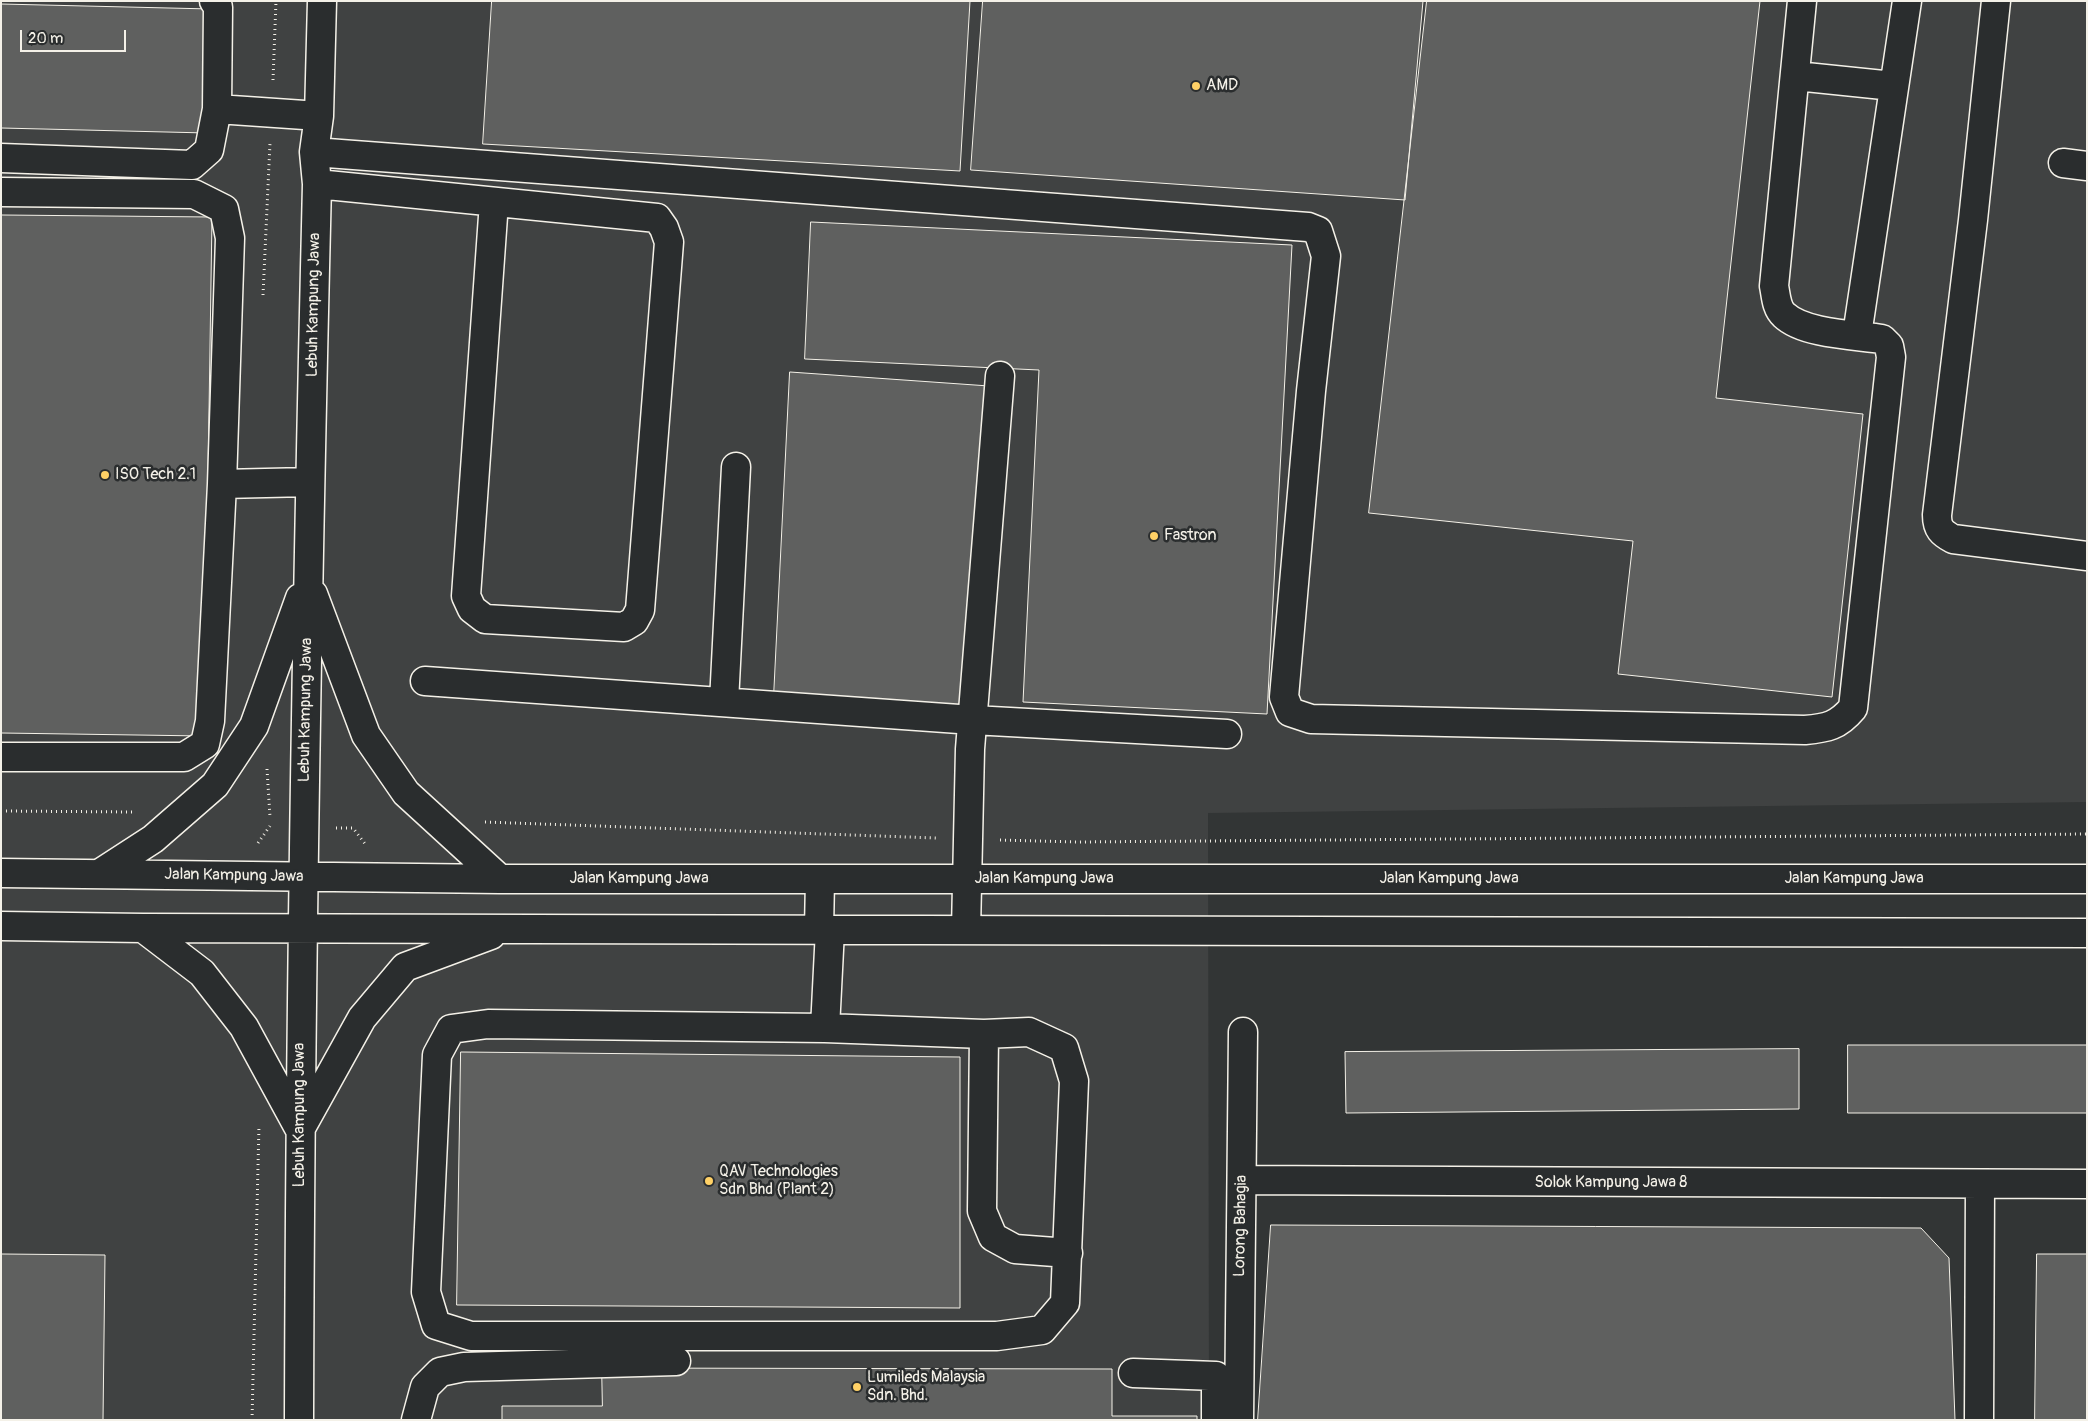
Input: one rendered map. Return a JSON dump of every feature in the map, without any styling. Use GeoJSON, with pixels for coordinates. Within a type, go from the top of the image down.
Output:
{"type":"FeatureCollection","features":[{"type":"Feature","properties":{"kind":"street"},"geometry":{"type":"LineString","coordinates":[[1,158],[192,164],[210,150],[217,109],[218,7],[214,1]]}},
{"type":"Feature","properties":{"kind":"street","name":"Lebuh Kampung Jawa"},"geometry":{"type":"LineString","coordinates":[[299,1420],[302,929],[317,184],[314,152],[319,116],[322,1]]}},
{"type":"Feature","properties":{"kind":"street"},"geometry":{"type":"LineString","coordinates":[[314,152],[1308,226],[1318,231],[1326,256],[1311,391],[1284,698],[1290,712],[1311,719],[1805,730],[1827,728],[1844,719],[1853,708],[1892,357],[1889,346],[1882,339],[1815,329],[1796,323],[1783,315],[1777,303],[1774,286],[1802,1]]}},
{"type":"Feature","properties":{"kind":"street"},"geometry":{"type":"LineString","coordinates":[[1858,335],[1907,1]]}},
{"type":"Feature","properties":{"kind":"street"},"geometry":{"type":"LineString","coordinates":[[1996,1],[1937,525],[1942,533],[1953,539],[2087,556]]}},
{"type":"Feature","properties":{"kind":"street"},"geometry":{"type":"LineString","coordinates":[[1796,76],[1894,86]]}},
{"type":"Feature","properties":{"kind":"street"},"geometry":{"type":"LineString","coordinates":[[217,109],[319,116]]}},
{"type":"Feature","properties":{"kind":"street"},"geometry":{"type":"LineString","coordinates":[[317,184],[657,218],[664,228],[669,242],[640,610],[634,621],[624,627],[484,619],[472,609],[466,596],[494,202]]}},
{"type":"Feature","properties":{"kind":"street"},"geometry":{"type":"LineString","coordinates":[[1,192],[194,194],[224,209],[230,238],[222,484],[210,721],[205,744],[184,757],[1,757]]}},
{"type":"Feature","properties":{"kind":"street"},"geometry":{"type":"LineString","coordinates":[[966,930],[970,750],[1000,376]]}},
{"type":"Feature","properties":{"kind":"street"},"geometry":{"type":"LineString","coordinates":[[724,702],[736,467]]}},
{"type":"Feature","properties":{"kind":"street"},"geometry":{"type":"LineString","coordinates":[[222,484],[310,482]]}},
{"type":"Feature","properties":{"kind":"street"},"geometry":{"type":"LineString","coordinates":[[308,578],[366,735],[406,793],[500,879]]}},
{"type":"Feature","properties":{"kind":"street"},"geometry":{"type":"LineString","coordinates":[[99,874],[153,839],[214,785],[254,726],[308,578]]}},
{"type":"Feature","properties":{"kind":"street"},"geometry":{"type":"LineString","coordinates":[[425,681],[973,720],[1227,734]]}},
{"type":"Feature","properties":{"kind":"street","name":"Jalan Kampung Jawa"},"geometry":{"type":"LineString","coordinates":[[1,873],[500,879],[2087,878]]}},
{"type":"Feature","properties":{"kind":"street"},"geometry":{"type":"LineString","coordinates":[[820,879],[824,930],[825,1028]]}},
{"type":"Feature","properties":{"kind":"street"},"geometry":{"type":"LineString","coordinates":[[1,926],[302,929],[2087,933]]}},
{"type":"Feature","properties":{"kind":"street"},"geometry":{"type":"LineString","coordinates":[[142,928],[202,973],[244,1027],[300,1130]]}},
{"type":"Feature","properties":{"kind":"street"},"geometry":{"type":"LineString","coordinates":[[300,1130],[362,1018],[405,967],[508,929]]}},
{"type":"Feature","properties":{"kind":"street"},"geometry":{"type":"LineString","coordinates":[[488,1024],[825,1028],[984,1034],[1029,1032],[1064,1048],[1074,1081],[1065,1303],[1042,1330],[997,1336],[471,1336],[436,1325],[426,1292],[436,1065],[437,1055],[451,1029],[488,1024]]}},
{"type":"Feature","properties":{"kind":"street","name":"Lorong Bahagia"},"geometry":{"type":"LineString","coordinates":[[1239,1420],[1243,1032]]}},
{"type":"Feature","properties":{"kind":"street"},"geometry":{"type":"LineString","coordinates":[[984,1034],[982,1211],[993,1237],[1015,1249],[1068,1253]]}},
{"type":"Feature","properties":{"kind":"street","name":"Solok Kampung Jawa 8"},"geometry":{"type":"LineString","coordinates":[[1242,1180],[1980,1185],[2087,1184]]}},
{"type":"Feature","properties":{"kind":"street"},"geometry":{"type":"LineString","coordinates":[[1980,1185],[1980,1420]]}},
{"type":"Feature","properties":{"kind":"street"},"geometry":{"type":"LineString","coordinates":[[416,1420],[425,1387],[440,1372],[464,1367],[676,1361]]}},
{"type":"Feature","properties":{"kind":"street"},"geometry":{"type":"LineString","coordinates":[[1133,1373],[1216,1376],[1216,1420]]}},
{"type":"Feature","properties":{"kind":"path"},"geometry":{"type":"LineString","coordinates":[[252,847],[260,842],[270,828],[266,763]]}},
{"type":"Feature","properties":{"kind":"path"},"geometry":{"type":"LineString","coordinates":[[1,811],[141,812]]}},
{"type":"Feature","properties":{"kind":"path"},"geometry":{"type":"LineString","coordinates":[[455,838],[473,821],[1086,842],[2087,834]]}},
{"type":"Feature","properties":{"kind":"path"},"geometry":{"type":"LineString","coordinates":[[353,828],[365,844],[371,848]]}},
{"type":"Feature","properties":{"kind":"path"},"geometry":{"type":"LineString","coordinates":[[252,1420],[259,1121]]}},
{"type":"Feature","properties":{"kind":"shaded area"},"geometry":{"type":"Polygon","coordinates":[[[1,1],[2087,1],[2087,802],[1208,813],[1209,1420],[1,1420],[1,1]]]}},
{"type":"Feature","properties":{"kind":"building"},"geometry":{"type":"Polygon","coordinates":[[[492,1],[970,1],[960,171],[483,144],[492,1]]]}},
{"type":"Feature","properties":{"kind":"building","name":"AMD"},"geometry":{"type":"Polygon","coordinates":[[[983,1],[1423,1],[1405,200],[971,170],[983,1]]]}},
{"type":"Feature","properties":{"kind":"building"},"geometry":{"type":"Polygon","coordinates":[[[1427,1],[1760,1],[1716,398],[1863,414],[1832,697],[1618,674],[1633,541],[1369,513],[1427,1]]]}},
{"type":"Feature","properties":{"kind":"building"},"geometry":{"type":"Polygon","coordinates":[[[1,4],[211,9],[207,133],[1,128],[1,4]]]}},
{"type":"Feature","properties":{"kind":"building","name":"ISO Tech 2.1"},"geometry":{"type":"Polygon","coordinates":[[[1,215],[212,217],[204,736],[1,733],[1,215]]]}},
{"type":"Feature","properties":{"kind":"building","name":"Fastron"},"geometry":{"type":"Polygon","coordinates":[[[811,222],[1292,245],[1267,714],[1023,702],[1039,370],[805,359],[811,222]]]}},
{"type":"Feature","properties":{"kind":"building"},"geometry":{"type":"Polygon","coordinates":[[[790,372],[989,386],[966,709],[774,696],[790,372]]]}},
{"type":"Feature","properties":{"kind":"building"},"geometry":{"type":"Polygon","coordinates":[[[1848,1045],[2087,1045],[2087,1113],[1848,1113],[1848,1045]]]}},
{"type":"Feature","properties":{"kind":"building"},"geometry":{"type":"Polygon","coordinates":[[[1799,1049],[1799,1109],[1346,1113],[1345,1052],[1799,1049]]]}},
{"type":"Feature","properties":{"kind":"building","name":"QAV Technologies Sdn Bhd (Plant 2)"},"geometry":{"type":"Polygon","coordinates":[[[461,1052],[960,1057],[960,1308],[457,1305],[461,1052]]]}},
{"type":"Feature","properties":{"kind":"building"},"geometry":{"type":"Polygon","coordinates":[[[1271,1225],[1921,1228],[1949,1258],[1955,1420],[1258,1420],[1271,1225]]]}},
{"type":"Feature","properties":{"kind":"building"},"geometry":{"type":"Polygon","coordinates":[[[1,1254],[105,1255],[103,1420],[1,1420],[1,1254]]]}},
{"type":"Feature","properties":{"kind":"building"},"geometry":{"type":"Polygon","coordinates":[[[2037,1254],[2087,1254],[2087,1420],[2035,1420],[2037,1254]]]}},
{"type":"Feature","properties":{"kind":"building","name":"Lumileds Malaysia Sdn. Bhd."},"geometry":{"type":"Polygon","coordinates":[[[602,1368],[1112,1369],[1112,1416],[1197,1416],[1197,1420],[502,1420],[502,1406],[602,1406],[602,1368]]]}},
{"type":"Feature","properties":{"kind":"place","name":"AMD"},"geometry":{"type":"Point","coordinates":[1196,86]}},
{"type":"Feature","properties":{"kind":"place","name":"ISO Tech 2.1"},"geometry":{"type":"Point","coordinates":[105,475]}},
{"type":"Feature","properties":{"kind":"place","name":"Fastron"},"geometry":{"type":"Point","coordinates":[1154,536]}},
{"type":"Feature","properties":{"kind":"place","name":"QAV Technologies Sdn Bhd (Plant 2)"},"geometry":{"type":"Point","coordinates":[709,1181]}},
{"type":"Feature","properties":{"kind":"place","name":"Lumileds Malaysia Sdn. Bhd."},"geometry":{"type":"Point","coordinates":[857,1387]}}]}
